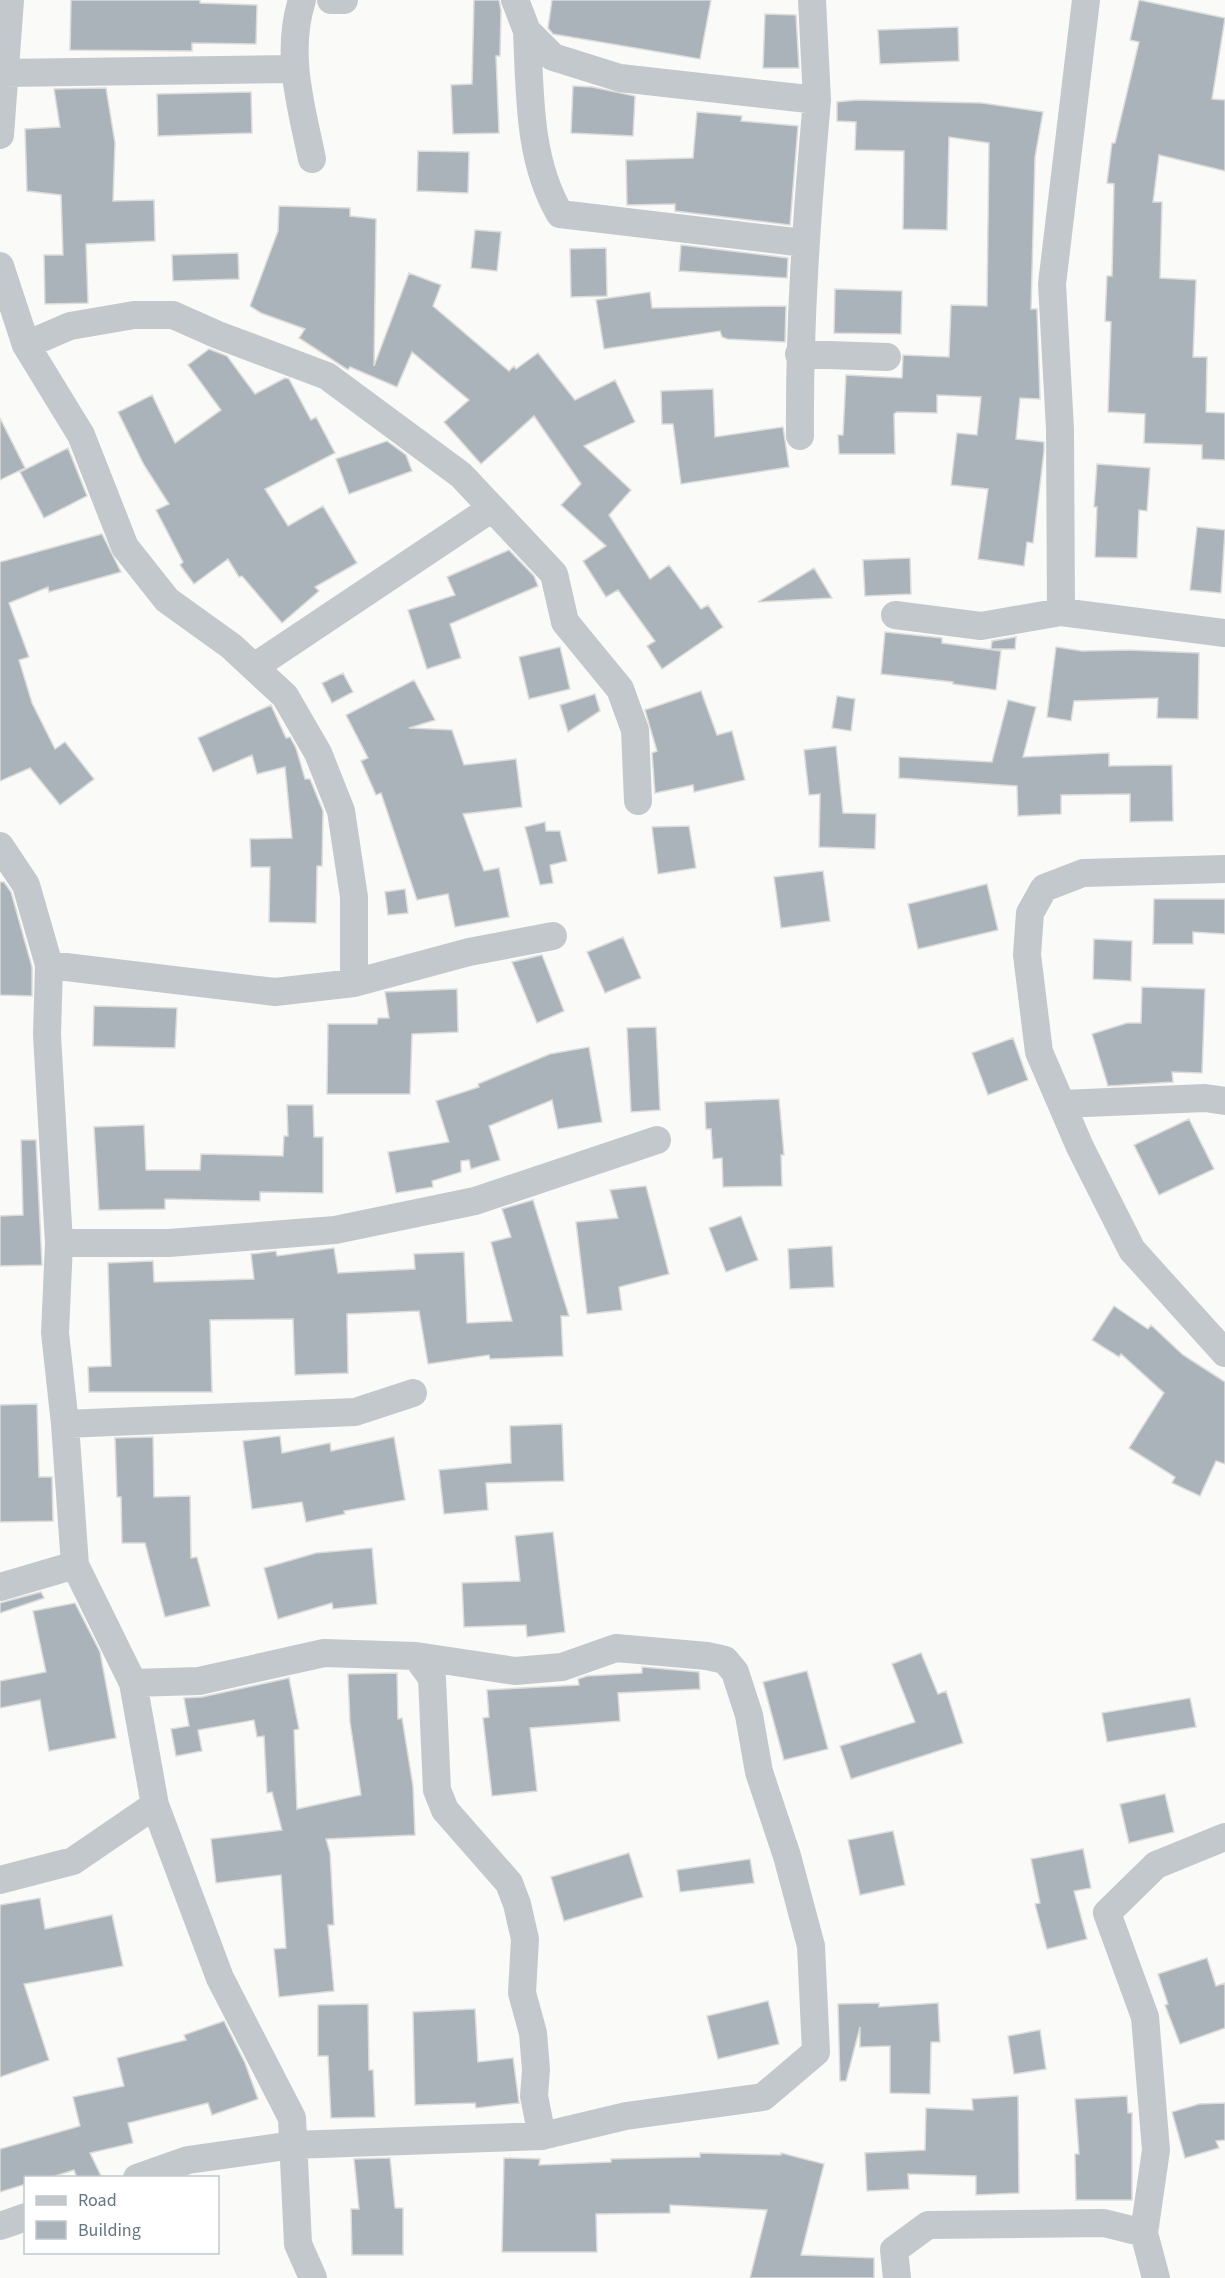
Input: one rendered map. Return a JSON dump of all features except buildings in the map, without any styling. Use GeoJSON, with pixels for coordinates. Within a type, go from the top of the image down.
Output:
{"type":"FeatureCollection","features":[{"type":"Feature","properties":{"kind":"street"},"geometry":{"type":"LineString","coordinates":[[0,135],[10,0]]}},
{"type":"Feature","properties":{"kind":"street"},"geometry":{"type":"LineString","coordinates":[[302,0],[295,21],[293,69],[312,159]]}},
{"type":"Feature","properties":{"kind":"street"},"geometry":{"type":"LineString","coordinates":[[331,0],[344,0]]}},
{"type":"Feature","properties":{"kind":"street"},"geometry":{"type":"LineString","coordinates":[[515,0],[527,31],[532,127],[547,193],[561,214],[804,243]]}},
{"type":"Feature","properties":{"kind":"street"},"geometry":{"type":"LineString","coordinates":[[801,436],[799,354],[804,243],[817,100],[812,0]]}},
{"type":"Feature","properties":{"kind":"street"},"geometry":{"type":"LineString","coordinates":[[1061,612],[1060,429],[1052,284],[1086,0]]}},
{"type":"Feature","properties":{"kind":"street"},"geometry":{"type":"LineString","coordinates":[[527,31],[553,57],[620,78],[817,100]]}},
{"type":"Feature","properties":{"kind":"street"},"geometry":{"type":"LineString","coordinates":[[3,73],[293,69]]}},
{"type":"Feature","properties":{"kind":"street"},"geometry":{"type":"LineString","coordinates":[[0,266],[26,345],[81,435],[125,547],[167,600],[231,646],[285,696],[318,753],[341,811],[354,897],[354,983]]}},
{"type":"Feature","properties":{"kind":"street"},"geometry":{"type":"LineString","coordinates":[[26,345],[70,326],[134,315],[173,315],[218,335],[327,376],[461,475],[554,574],[565,622],[620,689],[635,730],[638,801]]}},
{"type":"Feature","properties":{"kind":"street"},"geometry":{"type":"LineString","coordinates":[[799,354],[887,357]]}},
{"type":"Feature","properties":{"kind":"street"},"geometry":{"type":"LineString","coordinates":[[254,667],[492,508]]}},
{"type":"Feature","properties":{"kind":"street"},"geometry":{"type":"LineString","coordinates":[[895,615],[981,626],[1061,612],[1225,633]]}},
{"type":"Feature","properties":{"kind":"street"},"geometry":{"type":"LineString","coordinates":[[0,846],[26,885],[48,964],[47,1035],[59,1243],[55,1333],[65,1424],[75,1565],[133,1683],[155,1805],[220,1978],[292,2118],[298,2244],[313,2278]]}},
{"type":"Feature","properties":{"kind":"street"},"geometry":{"type":"LineString","coordinates":[[1225,869],[1083,873],[1044,888],[1030,913],[1027,955],[1039,1052],[1132,1250],[1225,1353]]}},
{"type":"Feature","properties":{"kind":"street"},"geometry":{"type":"LineString","coordinates":[[48,964],[275,992],[354,983],[469,952],[553,936]]}},
{"type":"Feature","properties":{"kind":"street"},"geometry":{"type":"LineString","coordinates":[[1062,1104],[1205,1098],[1225,1101]]}},
{"type":"Feature","properties":{"kind":"street"},"geometry":{"type":"LineString","coordinates":[[59,1243],[169,1243],[335,1230],[475,1201],[657,1140]]}},
{"type":"Feature","properties":{"kind":"street"},"geometry":{"type":"LineString","coordinates":[[65,1424],[355,1412],[413,1393]]}},
{"type":"Feature","properties":{"kind":"street"},"geometry":{"type":"LineString","coordinates":[[0,1587],[75,1565]]}},
{"type":"Feature","properties":{"kind":"street"},"geometry":{"type":"LineString","coordinates":[[133,1683],[200,1681],[324,1653],[417,1656],[515,1671],[562,1667],[616,1648],[707,1656],[725,1660],[735,1672],[749,1715],[759,1772],[787,1856],[811,1946],[816,2052],[763,2097],[626,2116],[542,2136],[293,2145],[188,2160],[143,2176]]}},
{"type":"Feature","properties":{"kind":"street"},"geometry":{"type":"LineString","coordinates":[[417,1656],[432,1678],[437,1790],[445,1810],[509,1883],[517,1905],[525,1939],[522,1993],[533,2033],[536,2070],[534,2096],[542,2136]]}},
{"type":"Feature","properties":{"kind":"street"},"geometry":{"type":"LineString","coordinates":[[0,1880],[73,1861],[155,1805]]}},
{"type":"Feature","properties":{"kind":"street"},"geometry":{"type":"LineString","coordinates":[[1156,2278],[1144,2233],[1156,2150],[1145,2017],[1107,1913],[1156,1865],[1225,1837]]}},
{"type":"Feature","properties":{"kind":"street"},"geometry":{"type":"LineString","coordinates":[[0,2226],[24,2218]]}},
{"type":"Feature","properties":{"kind":"street"},"geometry":{"type":"LineString","coordinates":[[897,2278],[894,2250],[928,2225],[1104,2223],[1144,2233]]}}]}
